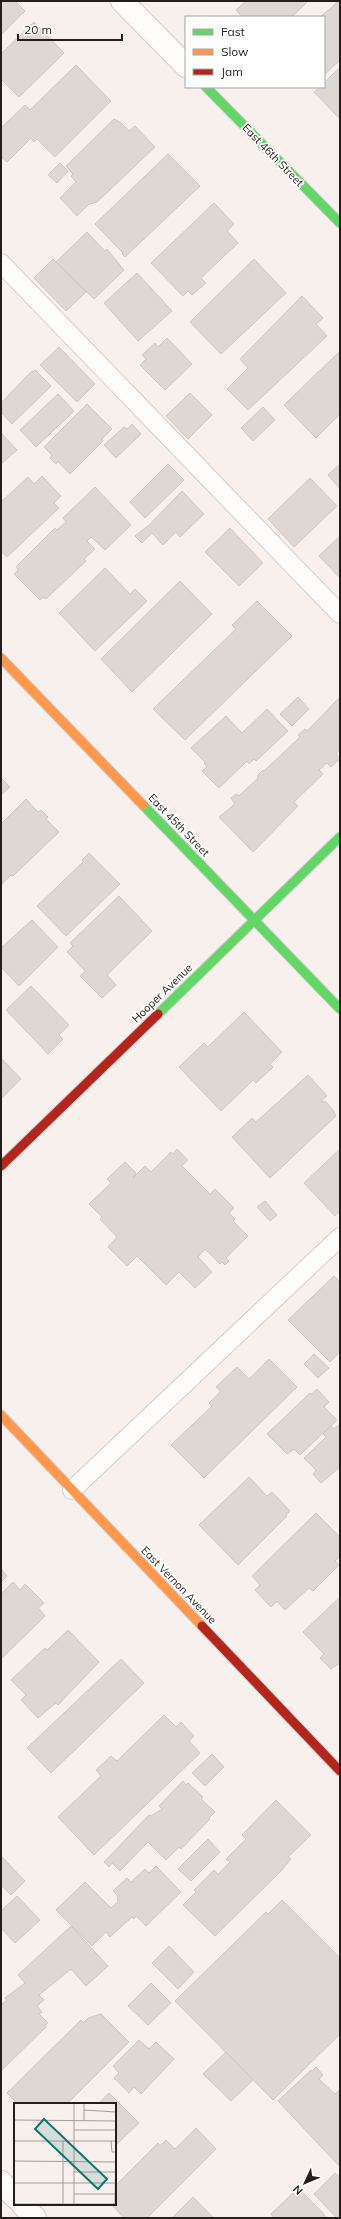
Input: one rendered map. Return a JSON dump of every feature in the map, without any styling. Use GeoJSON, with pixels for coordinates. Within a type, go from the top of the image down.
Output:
{"type":"FeatureCollection","features":[{"type":"Feature","properties":{"kind":"street"},"geometry":{"type":"LineString","coordinates":[[122,1],[185,65]]}},
{"type":"Feature","properties":{"kind":"street","name":"East 46th Street"},"geometry":{"type":"LineString","coordinates":[[207,88],[340,223]]}},
{"type":"Feature","properties":{"kind":"street","name":"East 45th Street"},"geometry":{"type":"LineString","coordinates":[[1,658],[340,1009]]}},
{"type":"Feature","properties":{"kind":"street","name":"Hooper Avenue"},"geometry":{"type":"LineString","coordinates":[[1,1166],[340,837]]}},
{"type":"Feature","properties":{"kind":"street","name":"East Vernon Avenue"},"geometry":{"type":"LineString","coordinates":[[4,1423],[72,1490],[340,1771]]}},
{"type":"Feature","properties":{"kind":"street"},"geometry":{"type":"LineString","coordinates":[[1,2182],[14,2196]]}},
{"type":"Feature","properties":{"kind":"street"},"geometry":{"type":"LineString","coordinates":[[23,2205],[35,2218]]}},
{"type":"Feature","properties":{"kind":"lane"},"geometry":{"type":"LineString","coordinates":[[1,263],[340,614]]}},
{"type":"Feature","properties":{"kind":"lane"},"geometry":{"type":"LineString","coordinates":[[72,1490],[340,1237]]}},
{"type":"Feature","properties":{"kind":"building"},"geometry":{"type":"Polygon","coordinates":[[[1,1],[15,1],[25,11],[1,35],[1,1]]]}},
{"type":"Feature","properties":{"kind":"building"},"geometry":{"type":"Polygon","coordinates":[[[246,1],[308,1],[293,16],[241,16],[236,10],[246,1]]]}},
{"type":"Feature","properties":{"kind":"building"},"geometry":{"type":"Polygon","coordinates":[[[339,1],[340,60],[325,74],[325,16],[321,16],[339,1]]]}},
{"type":"Feature","properties":{"kind":"building"},"geometry":{"type":"Polygon","coordinates":[[[34,22],[64,53],[19,97],[1,79],[1,54],[34,22]]]}},
{"type":"Feature","properties":{"kind":"building"},"geometry":{"type":"Polygon","coordinates":[[[76,65],[111,101],[55,157],[37,139],[34,142],[31,138],[7,162],[1,157],[1,128],[25,105],[30,110],[76,65]]]}},
{"type":"Feature","properties":{"kind":"building"},"geometry":{"type":"Polygon","coordinates":[[[340,67],[340,119],[314,92],[319,88],[325,88],[325,82],[340,67]]]}},
{"type":"Feature","properties":{"kind":"building"},"geometry":{"type":"Polygon","coordinates":[[[114,119],[121,123],[129,131],[135,126],[155,147],[97,202],[89,204],[77,216],[60,198],[76,182],[71,176],[73,174],[66,166],[114,119]]]}},
{"type":"Feature","properties":{"kind":"building"},"geometry":{"type":"Polygon","coordinates":[[[168,154],[200,186],[125,257],[122,254],[123,253],[95,224],[168,154]]]}},
{"type":"Feature","properties":{"kind":"building"},"geometry":{"type":"Polygon","coordinates":[[[60,163],[68,171],[57,183],[48,175],[60,163]]]}},
{"type":"Feature","properties":{"kind":"building"},"geometry":{"type":"Polygon","coordinates":[[[214,203],[234,224],[227,231],[238,243],[201,278],[206,283],[192,295],[188,291],[183,296],[151,263],[214,203]]]}},
{"type":"Feature","properties":{"kind":"building"},"geometry":{"type":"Polygon","coordinates":[[[87,232],[105,251],[107,249],[124,270],[94,299],[56,262],[87,232]]]}},
{"type":"Feature","properties":{"kind":"building"},"geometry":{"type":"Polygon","coordinates":[[[53,259],[86,292],[66,311],[34,278],[53,259]]]}},
{"type":"Feature","properties":{"kind":"building"},"geometry":{"type":"Polygon","coordinates":[[[254,259],[286,293],[221,354],[190,322],[254,259]]]}},
{"type":"Feature","properties":{"kind":"building"},"geometry":{"type":"Polygon","coordinates":[[[137,273],[172,311],[138,341],[104,303],[137,273]]]}},
{"type":"Feature","properties":{"kind":"building"},"geometry":{"type":"Polygon","coordinates":[[[302,296],[323,318],[316,324],[327,336],[248,410],[227,389],[248,368],[240,359],[302,296]]]}},
{"type":"Feature","properties":{"kind":"building"},"geometry":{"type":"Polygon","coordinates":[[[167,338],[192,364],[165,390],[140,365],[146,359],[142,355],[155,343],[158,347],[167,338]]]}},
{"type":"Feature","properties":{"kind":"building"},"geometry":{"type":"Polygon","coordinates":[[[59,347],[95,384],[77,402],[40,365],[59,347]]]}},
{"type":"Feature","properties":{"kind":"building"},"geometry":{"type":"Polygon","coordinates":[[[340,351],[340,414],[316,438],[284,405],[340,351]]]}},
{"type":"Feature","properties":{"kind":"building"},"geometry":{"type":"Polygon","coordinates":[[[35,370],[51,386],[12,424],[1,412],[1,403],[32,371],[33,372],[35,370]]]}},
{"type":"Feature","properties":{"kind":"building"},"geometry":{"type":"Polygon","coordinates":[[[190,393],[212,415],[188,439],[166,416],[190,393]]]}},
{"type":"Feature","properties":{"kind":"building"},"geometry":{"type":"Polygon","coordinates":[[[58,394],[74,411],[36,447],[20,430],[58,394]]]}},
{"type":"Feature","properties":{"kind":"building"},"geometry":{"type":"Polygon","coordinates":[[[87,404],[112,429],[102,439],[103,441],[70,474],[58,462],[56,464],[50,458],[52,455],[44,447],[87,404]]]}},
{"type":"Feature","properties":{"kind":"building"},"geometry":{"type":"Polygon","coordinates":[[[263,407],[275,420],[253,441],[241,428],[263,407]]]}},
{"type":"Feature","properties":{"kind":"building"},"geometry":{"type":"Polygon","coordinates":[[[132,424],[141,434],[116,458],[104,445],[124,427],[127,429],[132,424]]]}},
{"type":"Feature","properties":{"kind":"building"},"geometry":{"type":"Polygon","coordinates":[[[1,433],[17,450],[1,464],[1,433]]]}},
{"type":"Feature","properties":{"kind":"building"},"geometry":{"type":"Polygon","coordinates":[[[168,464],[184,480],[145,518],[130,502],[168,464]]]}},
{"type":"Feature","properties":{"kind":"building"},"geometry":{"type":"Polygon","coordinates":[[[340,464],[340,489],[328,475],[340,464]]]}},
{"type":"Feature","properties":{"kind":"building"},"geometry":{"type":"Polygon","coordinates":[[[42,476],[61,496],[54,503],[59,508],[7,557],[1,551],[1,502],[28,477],[34,484],[42,476]]]}},
{"type":"Feature","properties":{"kind":"building"},"geometry":{"type":"Polygon","coordinates":[[[310,478],[337,506],[294,547],[268,519],[310,478]]]}},
{"type":"Feature","properties":{"kind":"building"},"geometry":{"type":"Polygon","coordinates":[[[95,487],[131,525],[105,550],[91,537],[87,541],[95,549],[84,559],[86,561],[46,599],[43,597],[40,600],[14,574],[18,570],[16,567],[55,528],[57,530],[66,522],[63,518],[95,487]]]}},
{"type":"Feature","properties":{"kind":"building"},"geometry":{"type":"Polygon","coordinates":[[[182,491],[204,514],[180,537],[176,532],[163,545],[152,533],[142,543],[135,536],[149,525],[182,491]]]}},
{"type":"Feature","properties":{"kind":"building"},"geometry":{"type":"Polygon","coordinates":[[[230,528],[263,563],[239,586],[205,552],[230,528]]]}},
{"type":"Feature","properties":{"kind":"building"},"geometry":{"type":"Polygon","coordinates":[[[340,536],[340,578],[319,556],[340,536]]]}},
{"type":"Feature","properties":{"kind":"building"},"geometry":{"type":"Polygon","coordinates":[[[105,568],[130,594],[135,589],[147,601],[95,651],[59,613],[105,568]]]}},
{"type":"Feature","properties":{"kind":"building"},"geometry":{"type":"Polygon","coordinates":[[[180,581],[212,614],[132,692],[101,659],[180,581]]]}},
{"type":"Feature","properties":{"kind":"building"},"geometry":{"type":"Polygon","coordinates":[[[257,601],[292,636],[185,740],[153,709],[236,629],[232,625],[257,601]]]}},
{"type":"Feature","properties":{"kind":"building"},"geometry":{"type":"Polygon","coordinates":[[[298,697],[309,709],[292,726],[280,714],[298,697]]]}},
{"type":"Feature","properties":{"kind":"building"},"geometry":{"type":"Polygon","coordinates":[[[340,697],[340,749],[336,754],[340,759],[331,767],[327,763],[319,770],[323,774],[294,802],[298,806],[253,852],[219,817],[235,804],[231,798],[236,794],[239,796],[258,778],[257,776],[263,770],[264,771],[300,737],[298,735],[305,729],[307,731],[340,697]]]}},
{"type":"Feature","properties":{"kind":"building"},"geometry":{"type":"Polygon","coordinates":[[[267,709],[288,731],[256,761],[254,759],[249,764],[247,761],[219,788],[202,771],[207,767],[204,763],[205,762],[191,748],[226,716],[242,733],[267,709]]]}},
{"type":"Feature","properties":{"kind":"building"},"geometry":{"type":"Polygon","coordinates":[[[1,778],[10,787],[1,795],[1,778]]]}},
{"type":"Feature","properties":{"kind":"building"},"geometry":{"type":"Polygon","coordinates":[[[26,799],[38,812],[41,810],[48,817],[46,819],[59,832],[13,876],[11,875],[1,885],[1,824],[26,799]]]}},
{"type":"Feature","properties":{"kind":"building"},"geometry":{"type":"Polygon","coordinates":[[[89,853],[120,884],[66,936],[37,906],[83,862],[82,860],[89,853]]]}},
{"type":"Feature","properties":{"kind":"building"},"geometry":{"type":"Polygon","coordinates":[[[119,896],[152,931],[107,975],[116,985],[102,998],[80,976],[85,971],[67,952],[73,946],[70,943],[119,896]]]}},
{"type":"Feature","properties":{"kind":"building"},"geometry":{"type":"Polygon","coordinates":[[[32,920],[58,947],[19,986],[1,967],[1,948],[32,920]]]}},
{"type":"Feature","properties":{"kind":"building"},"geometry":{"type":"Polygon","coordinates":[[[31,986],[69,1025],[59,1035],[63,1039],[48,1054],[6,1010],[31,986]]]}},
{"type":"Feature","properties":{"kind":"building"},"geometry":{"type":"Polygon","coordinates":[[[244,1012],[282,1052],[270,1064],[273,1067],[256,1083],[253,1080],[221,1111],[179,1067],[204,1043],[208,1047],[244,1012]]]}},
{"type":"Feature","properties":{"kind":"building"},"geometry":{"type":"Polygon","coordinates":[[[1,1058],[21,1079],[1,1099],[1,1058]]]}},
{"type":"Feature","properties":{"kind":"building"},"geometry":{"type":"Polygon","coordinates":[[[308,1075],[327,1096],[321,1101],[326,1102],[336,1116],[270,1178],[232,1137],[252,1118],[256,1122],[308,1075]]]}},
{"type":"Feature","properties":{"kind":"building"},"geometry":{"type":"Polygon","coordinates":[[[177,1149],[188,1160],[182,1166],[210,1194],[215,1189],[234,1208],[229,1213],[235,1219],[233,1221],[248,1236],[226,1258],[229,1261],[225,1265],[222,1262],[220,1264],[205,1249],[198,1257],[212,1272],[195,1288],[179,1272],[166,1285],[137,1256],[127,1266],[108,1247],[117,1237],[100,1219],[102,1217],[89,1204],[111,1183],[107,1179],[125,1162],[136,1173],[133,1178],[145,1166],[151,1172],[171,1152],[173,1154],[177,1149]]]}},
{"type":"Feature","properties":{"kind":"building"},"geometry":{"type":"Polygon","coordinates":[[[340,1149],[340,1211],[335,1216],[304,1183],[340,1149]]]}},
{"type":"Feature","properties":{"kind":"building"},"geometry":{"type":"Polygon","coordinates":[[[265,1201],[277,1215],[270,1221],[257,1207],[265,1201]]]}},
{"type":"Feature","properties":{"kind":"building"},"geometry":{"type":"Polygon","coordinates":[[[334,1276],[340,1282],[340,1352],[330,1362],[288,1320],[334,1276]]]}},
{"type":"Feature","properties":{"kind":"building"},"geometry":{"type":"Polygon","coordinates":[[[314,1354],[329,1368],[318,1378],[304,1364],[314,1354]]]}},
{"type":"Feature","properties":{"kind":"building"},"geometry":{"type":"Polygon","coordinates":[[[269,1359],[297,1387],[204,1478],[171,1445],[212,1406],[209,1403],[221,1391],[216,1387],[237,1367],[249,1379],[269,1359]]]}},
{"type":"Feature","properties":{"kind":"building"},"geometry":{"type":"Polygon","coordinates":[[[317,1389],[329,1402],[324,1407],[337,1420],[300,1455],[294,1449],[287,1454],[267,1434],[310,1393],[312,1394],[317,1389]]]}},
{"type":"Feature","properties":{"kind":"building"},"geometry":{"type":"Polygon","coordinates":[[[340,1424],[340,1467],[321,1483],[313,1474],[316,1470],[304,1458],[326,1437],[323,1434],[331,1426],[334,1429],[340,1424]]]}},
{"type":"Feature","properties":{"kind":"building"},"geometry":{"type":"Polygon","coordinates":[[[249,1477],[267,1496],[272,1492],[290,1511],[286,1515],[287,1516],[238,1565],[199,1525],[249,1477]]]}},
{"type":"Feature","properties":{"kind":"building"},"geometry":{"type":"Polygon","coordinates":[[[316,1513],[340,1537],[340,1556],[335,1561],[339,1565],[313,1591],[309,1588],[285,1610],[277,1601],[271,1607],[255,1590],[260,1585],[252,1576],[316,1513]]]}},
{"type":"Feature","properties":{"kind":"building"},"geometry":{"type":"Polygon","coordinates":[[[1,1569],[7,1576],[1,1582],[1,1569]]]}},
{"type":"Feature","properties":{"kind":"building"},"geometry":{"type":"Polygon","coordinates":[[[13,1582],[20,1590],[25,1584],[44,1603],[38,1608],[45,1616],[1,1659],[1,1594],[13,1582]]]}},
{"type":"Feature","properties":{"kind":"building"},"geometry":{"type":"Polygon","coordinates":[[[340,1597],[340,1663],[331,1669],[320,1658],[324,1654],[303,1632],[340,1597]]]}},
{"type":"Feature","properties":{"kind":"building"},"geometry":{"type":"Polygon","coordinates":[[[68,1630],[99,1662],[58,1705],[56,1703],[38,1718],[21,1700],[26,1695],[11,1680],[45,1648],[47,1650],[68,1630]]]}},
{"type":"Feature","properties":{"kind":"building"},"geometry":{"type":"Polygon","coordinates":[[[121,1659],[144,1683],[51,1773],[27,1748],[121,1659]]]}},
{"type":"Feature","properties":{"kind":"building"},"geometry":{"type":"Polygon","coordinates":[[[164,1715],[176,1727],[181,1722],[194,1736],[189,1741],[200,1753],[94,1855],[58,1817],[101,1776],[96,1770],[111,1756],[117,1761],[164,1715]]]}},
{"type":"Feature","properties":{"kind":"building"},"geometry":{"type":"Polygon","coordinates":[[[212,1754],[224,1767],[205,1786],[192,1773],[212,1754]]]}},
{"type":"Feature","properties":{"kind":"building"},"geometry":{"type":"Polygon","coordinates":[[[183,1781],[186,1785],[188,1783],[203,1797],[201,1799],[215,1812],[209,1818],[210,1819],[181,1849],[179,1847],[166,1860],[148,1842],[120,1871],[112,1863],[109,1867],[104,1862],[149,1815],[151,1816],[162,1809],[159,1806],[183,1781]]]}},
{"type":"Feature","properties":{"kind":"building"},"geometry":{"type":"Polygon","coordinates":[[[276,1800],[311,1835],[288,1857],[291,1859],[280,1872],[215,1936],[183,1905],[196,1892],[194,1890],[214,1870],[218,1874],[230,1862],[226,1859],[246,1839],[242,1835],[276,1800]]]}},
{"type":"Feature","properties":{"kind":"building"},"geometry":{"type":"Polygon","coordinates":[[[208,1839],[220,1852],[191,1881],[178,1869],[208,1839]]]}},
{"type":"Feature","properties":{"kind":"building"},"geometry":{"type":"Polygon","coordinates":[[[1,1856],[25,1881],[11,1895],[1,1885],[1,1856]]]}},
{"type":"Feature","properties":{"kind":"building"},"geometry":{"type":"Polygon","coordinates":[[[156,1866],[181,1892],[146,1926],[136,1916],[134,1919],[132,1917],[110,1937],[106,1932],[92,1946],[56,1910],[85,1882],[111,1908],[118,1902],[117,1895],[113,1891],[127,1878],[131,1882],[145,1869],[149,1873],[156,1866]]]}},
{"type":"Feature","properties":{"kind":"building"},"geometry":{"type":"Polygon","coordinates":[[[17,1896],[40,1920],[15,1943],[1,1928],[1,1911],[17,1896]]]}},
{"type":"Feature","properties":{"kind":"building"},"geometry":{"type":"Polygon","coordinates":[[[282,1900],[340,1958],[340,2034],[273,2100],[175,2001],[266,1912],[268,1914],[282,1900]]]}},
{"type":"Feature","properties":{"kind":"building"},"geometry":{"type":"Polygon","coordinates":[[[71,1926],[108,1966],[86,1986],[71,1969],[39,1995],[44,2000],[37,2006],[42,2012],[39,2014],[48,2023],[45,2025],[46,2027],[1,2071],[1,2005],[7,2000],[5,1998],[25,1983],[18,1975],[71,1926]]]}},
{"type":"Feature","properties":{"kind":"building"},"geometry":{"type":"Polygon","coordinates":[[[169,1946],[194,1972],[178,1989],[152,1963],[169,1946]]]}},
{"type":"Feature","properties":{"kind":"building"},"geometry":{"type":"Polygon","coordinates":[[[151,1983],[171,2003],[148,2025],[128,2006],[151,1983]]]}},
{"type":"Feature","properties":{"kind":"building"},"geometry":{"type":"Polygon","coordinates":[[[101,2014],[129,2042],[68,2103],[17,2103],[7,2093],[81,2020],[83,2023],[88,2018],[101,2014]]]}},
{"type":"Feature","properties":{"kind":"building"},"geometry":{"type":"Polygon","coordinates":[[[139,2040],[149,2049],[156,2042],[174,2059],[141,2094],[134,2087],[129,2093],[114,2078],[119,2073],[113,2066],[139,2040]]]}},
{"type":"Feature","properties":{"kind":"building"},"geometry":{"type":"Polygon","coordinates":[[[226,2052],[253,2080],[231,2101],[203,2074],[226,2052]]]}},
{"type":"Feature","properties":{"kind":"building"},"geometry":{"type":"Polygon","coordinates":[[[316,2067],[323,2075],[319,2079],[335,2094],[340,2089],[340,2167],[278,2101],[316,2067]]]}},
{"type":"Feature","properties":{"kind":"building"},"geometry":{"type":"Polygon","coordinates":[[[109,2093],[139,2123],[116,2145],[116,2103],[99,2103],[109,2093]]]}},
{"type":"Feature","properties":{"kind":"building"},"geometry":{"type":"Polygon","coordinates":[[[196,2128],[216,2149],[147,2218],[124,2218],[112,2205],[116,2205],[116,2185],[158,2143],[160,2146],[166,2140],[175,2149],[196,2128]]]}},
{"type":"Feature","properties":{"kind":"building"},"geometry":{"type":"Polygon","coordinates":[[[335,2173],[340,2177],[340,2218],[337,2218],[314,2194],[335,2173]]]}},
{"type":"Feature","properties":{"kind":"building"},"geometry":{"type":"Polygon","coordinates":[[[298,2188],[327,2218],[274,2218],[271,2214],[298,2188]]]}},
{"type":"Feature","properties":{"kind":"building"},"geometry":{"type":"Polygon","coordinates":[[[193,2197],[214,2218],[172,2218],[193,2197]]]}},
{"type":"Feature","properties":{"kind":"traffic: fast"},"geometry":{"type":"LineString","coordinates":[[207,88],[340,223]]}},
{"type":"Feature","properties":{"kind":"traffic: fast"},"geometry":{"type":"LineString","coordinates":[[143,805],[340,1009]]}},
{"type":"Feature","properties":{"kind":"traffic: fast"},"geometry":{"type":"LineString","coordinates":[[158,1014],[340,837]]}},
{"type":"Feature","properties":{"kind":"traffic: slow"},"geometry":{"type":"LineString","coordinates":[[1,658],[143,805]]}},
{"type":"Feature","properties":{"kind":"traffic: slow"},"geometry":{"type":"LineString","coordinates":[[1,1415],[202,1626]]}},
{"type":"Feature","properties":{"kind":"traffic: jam"},"geometry":{"type":"LineString","coordinates":[[1,1166],[158,1014]]}},
{"type":"Feature","properties":{"kind":"traffic: jam"},"geometry":{"type":"LineString","coordinates":[[202,1626],[340,1771]]}}]}
